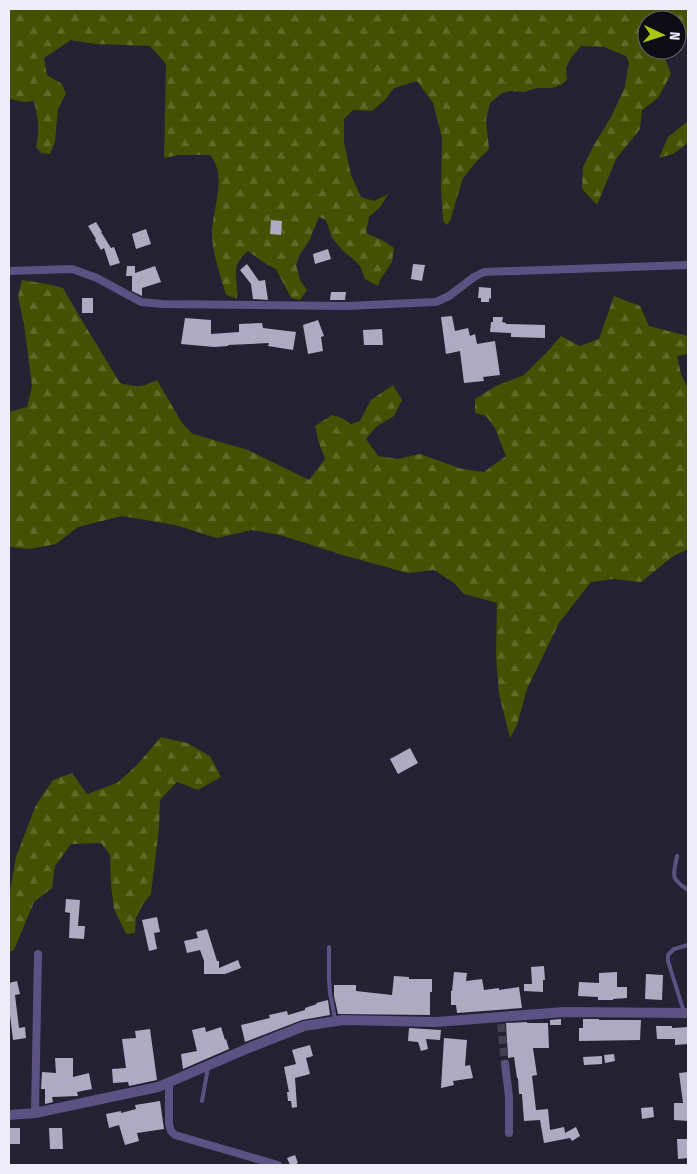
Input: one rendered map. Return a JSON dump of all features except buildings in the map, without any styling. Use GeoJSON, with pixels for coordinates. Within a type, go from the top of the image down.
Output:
{"type":"FeatureCollection","features":[{"type":"Feature","properties":{"kind":"street"},"geometry":{"type":"LineString","coordinates":[[9,271],[72,269],[97,278],[141,302],[162,304],[346,306],[436,302],[449,296],[474,277],[484,272],[688,265]]}},
{"type":"Feature","properties":{"kind":"street"},"geometry":{"type":"LineString","coordinates":[[35,1113],[38,954]]}},
{"type":"Feature","properties":{"kind":"street"},"geometry":{"type":"LineString","coordinates":[[9,1115],[35,1113],[158,1088],[304,1026],[336,1021],[500,1021],[564,1012],[686,1013]]}},
{"type":"Feature","properties":{"kind":"street"},"geometry":{"type":"LineString","coordinates":[[505,1064],[509,1097],[509,1133]]}},
{"type":"Feature","properties":{"kind":"street"},"geometry":{"type":"LineString","coordinates":[[169,1083],[169,1124],[171,1131],[175,1135],[278,1165]]}},
{"type":"Feature","properties":{"kind":"lane"},"geometry":{"type":"LineString","coordinates":[[677,856],[674,873],[675,879],[678,884],[688,890]]}},
{"type":"Feature","properties":{"kind":"lane"},"geometry":{"type":"LineString","coordinates":[[686,1013],[668,961],[668,955],[674,949],[688,945]]}},
{"type":"Feature","properties":{"kind":"lane"},"geometry":{"type":"LineString","coordinates":[[329,946],[328,979],[336,1021]]}},
{"type":"Feature","properties":{"kind":"lane"},"geometry":{"type":"LineString","coordinates":[[202,1101],[208,1066]]}},
{"type":"Feature","properties":{"kind":"green space"},"geometry":{"type":"Polygon","coordinates":[[[9,9],[688,9],[688,39],[687,10],[637,10],[637,60],[666,60],[671,74],[658,98],[642,110],[640,129],[616,159],[597,205],[582,189],[583,167],[611,117],[625,87],[629,63],[626,56],[604,47],[581,46],[571,58],[566,68],[567,80],[561,85],[551,88],[537,88],[524,92],[510,91],[502,93],[490,103],[486,120],[489,149],[463,178],[450,221],[447,225],[443,221],[441,190],[442,138],[433,103],[417,81],[394,88],[385,100],[372,111],[353,110],[344,119],[344,142],[351,175],[361,197],[374,201],[388,194],[381,206],[369,217],[366,233],[394,248],[392,262],[378,286],[365,279],[360,266],[332,238],[326,220],[319,217],[296,265],[300,280],[307,290],[300,300],[291,298],[276,269],[248,251],[236,268],[237,299],[226,295],[213,249],[212,234],[219,183],[215,163],[210,155],[179,155],[164,158],[166,64],[150,46],[95,44],[71,40],[44,58],[47,75],[62,84],[66,94],[58,108],[55,142],[50,154],[41,153],[36,147],[38,124],[34,101],[24,102],[9,99],[9,9]]]}},
{"type":"Feature","properties":{"kind":"green space"},"geometry":{"type":"Polygon","coordinates":[[[688,121],[688,143],[673,154],[659,158],[668,137],[688,121]]]}},
{"type":"Feature","properties":{"kind":"green space"},"geometry":{"type":"Polygon","coordinates":[[[22,280],[63,288],[120,383],[139,386],[157,380],[182,423],[193,434],[248,450],[309,480],[325,459],[315,426],[332,415],[342,418],[351,424],[360,421],[371,400],[393,385],[402,400],[394,416],[376,427],[366,439],[378,456],[397,459],[420,454],[462,469],[484,472],[506,456],[495,428],[486,416],[475,413],[475,399],[496,386],[524,375],[561,336],[580,346],[599,339],[614,296],[640,306],[649,326],[688,336],[688,354],[677,356],[681,374],[688,389],[688,549],[672,557],[641,582],[614,579],[591,582],[559,623],[527,689],[517,725],[510,738],[499,694],[496,656],[497,603],[464,594],[454,583],[434,570],[408,573],[280,535],[252,530],[217,538],[175,525],[122,516],[78,527],[56,544],[30,549],[9,547],[9,412],[27,407],[32,386],[24,324],[18,297],[22,280]]]}},
{"type":"Feature","properties":{"kind":"green space"},"geometry":{"type":"Polygon","coordinates":[[[161,737],[187,743],[210,756],[221,777],[198,790],[177,782],[160,800],[159,828],[151,894],[136,918],[135,933],[126,934],[114,909],[110,855],[101,843],[71,844],[55,866],[52,888],[34,902],[14,950],[9,952],[9,896],[16,857],[36,805],[53,780],[72,773],[87,794],[117,783],[137,765],[161,737]]]}},
{"type":"Feature","properties":{"kind":"tunnel"},"geometry":{"type":"LineString","coordinates":[[501,1024],[505,1064]]}}]}
